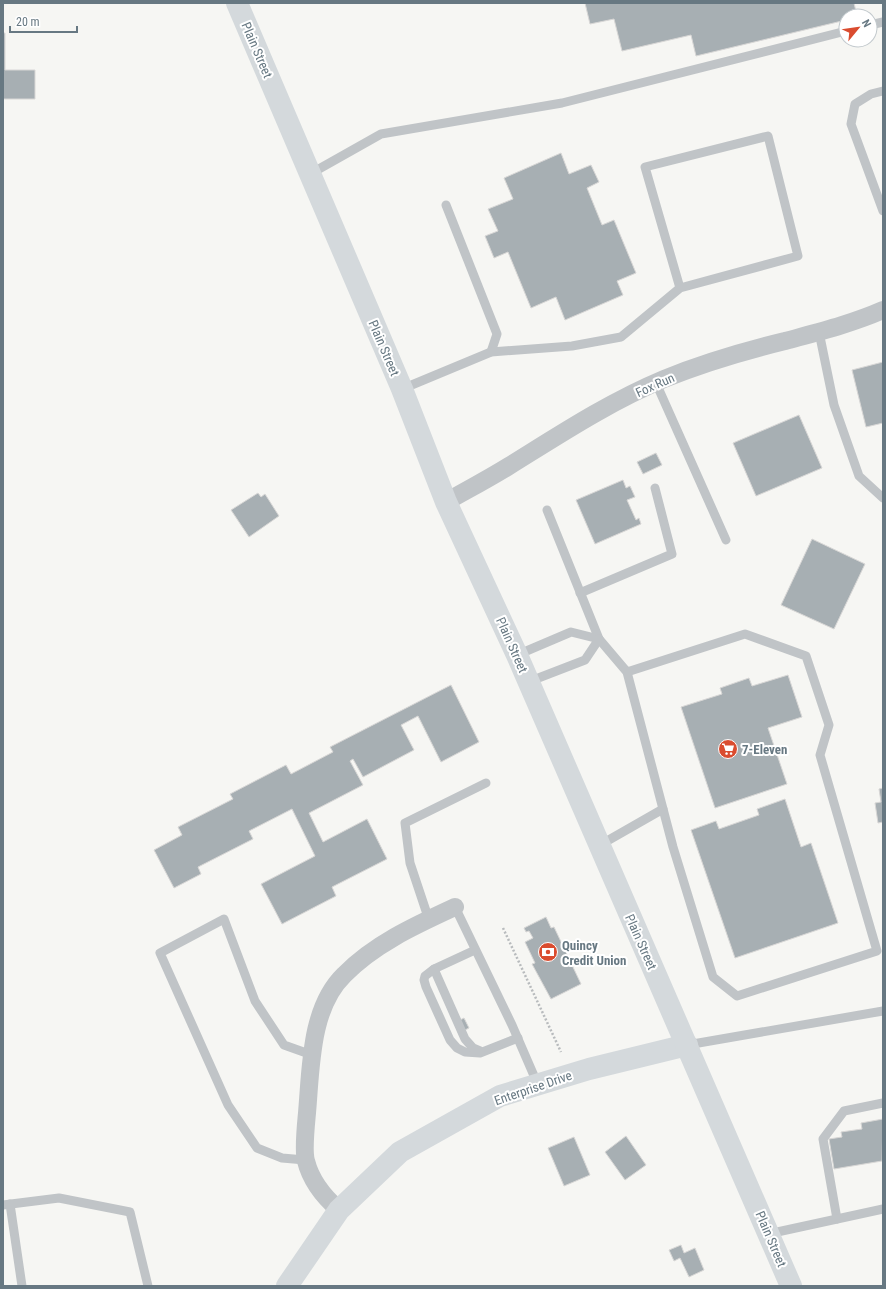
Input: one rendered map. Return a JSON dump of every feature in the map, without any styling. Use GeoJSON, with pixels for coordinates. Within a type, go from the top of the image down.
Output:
{"type":"FeatureCollection","features":[{"type":"Feature","properties":{"kind":"main road","name":"Plain Street"},"geometry":{"type":"LineString","coordinates":[[237,3],[402,389],[446,502],[517,656],[791,1286]]}},
{"type":"Feature","properties":{"kind":"main road","name":"Enterprise Drive"},"geometry":{"type":"LineString","coordinates":[[287,1286],[340,1210],[400,1152],[500,1096],[589,1069],[687,1045]]}},
{"type":"Feature","properties":{"kind":"street","name":"Fox Run"},"geometry":{"type":"LineString","coordinates":[[446,502],[506,468],[581,422],[656,383],[724,358],[850,323],[883,310]]}},
{"type":"Feature","properties":{"kind":"street"},"geometry":{"type":"LineString","coordinates":[[340,1210],[328,1200],[311,1177],[305,1160],[309,1074],[322,1009],[330,991],[343,975],[377,948],[407,930],[455,908]]}},
{"type":"Feature","properties":{"kind":"lane"},"geometry":{"type":"LineString","coordinates":[[310,174],[381,134],[562,103],[838,33]]}},
{"type":"Feature","properties":{"kind":"lane"},"geometry":{"type":"LineString","coordinates":[[883,91],[871,94],[855,104],[851,124],[883,211]]}},
{"type":"Feature","properties":{"kind":"lane"},"geometry":{"type":"LineString","coordinates":[[402,389],[491,352],[572,346],[621,337],[680,288],[798,256],[768,136],[646,167],[680,288]]}},
{"type":"Feature","properties":{"kind":"lane"},"geometry":{"type":"LineString","coordinates":[[446,205],[497,334],[491,352]]}},
{"type":"Feature","properties":{"kind":"lane"},"geometry":{"type":"LineString","coordinates":[[819,332],[834,405],[859,476],[883,498]]}},
{"type":"Feature","properties":{"kind":"lane"},"geometry":{"type":"LineString","coordinates":[[656,383],[726,540]]}},
{"type":"Feature","properties":{"kind":"lane"},"geometry":{"type":"LineString","coordinates":[[580,593],[672,554],[655,488]]}},
{"type":"Feature","properties":{"kind":"lane"},"geometry":{"type":"LineString","coordinates":[[547,510],[599,639],[627,672],[673,847],[713,977],[737,996],[877,951],[820,755],[829,725],[806,656],[745,634],[627,672]]}},
{"type":"Feature","properties":{"kind":"lane"},"geometry":{"type":"LineString","coordinates":[[517,656],[571,632],[599,639]]}},
{"type":"Feature","properties":{"kind":"lane"},"geometry":{"type":"LineString","coordinates":[[528,682],[584,660],[599,639]]}},
{"type":"Feature","properties":{"kind":"lane"},"geometry":{"type":"LineString","coordinates":[[429,920],[410,863],[405,823],[486,783]]}},
{"type":"Feature","properties":{"kind":"lane"},"geometry":{"type":"LineString","coordinates":[[599,846],[663,809]]}},
{"type":"Feature","properties":{"kind":"lane"},"geometry":{"type":"LineString","coordinates":[[455,908],[518,1038],[538,1085]]}},
{"type":"Feature","properties":{"kind":"lane"},"geometry":{"type":"LineString","coordinates":[[305,1160],[282,1158],[257,1148],[228,1105],[160,953],[224,919],[255,1001],[284,1045],[312,1055]]}},
{"type":"Feature","properties":{"kind":"lane"},"geometry":{"type":"LineString","coordinates":[[475,950],[434,969],[425,976],[424,980],[426,987],[450,1040],[457,1048],[465,1052],[480,1053],[518,1038]]}},
{"type":"Feature","properties":{"kind":"lane"},"geometry":{"type":"LineString","coordinates":[[434,969],[465,1039],[478,1051],[487,1051]]}},
{"type":"Feature","properties":{"kind":"lane"},"geometry":{"type":"LineString","coordinates":[[687,1045],[883,1010]]}},
{"type":"Feature","properties":{"kind":"lane"},"geometry":{"type":"LineString","coordinates":[[837,1219],[823,1139],[844,1112],[883,1103]]}},
{"type":"Feature","properties":{"kind":"lane"},"geometry":{"type":"LineString","coordinates":[[22,1286],[6,1205],[59,1198],[130,1212],[148,1286]]}},
{"type":"Feature","properties":{"kind":"lane"},"geometry":{"type":"LineString","coordinates":[[768,1234],[883,1209]]}},
{"type":"Feature","properties":{"kind":"path"},"geometry":{"type":"LineString","coordinates":[[503,928],[560,1052]]}},
{"type":"Feature","properties":{"kind":"building"},"geometry":{"type":"Polygon","coordinates":[[[585,3],[854,3],[855,8],[838,8],[838,22],[696,56],[691,35],[622,51],[614,19],[590,24],[585,3]]]}},
{"type":"Feature","properties":{"kind":"building"},"geometry":{"type":"Polygon","coordinates":[[[3,33],[5,33],[5,70],[35,70],[35,99],[3,99],[3,33]]]}},
{"type":"Feature","properties":{"kind":"building"},"geometry":{"type":"Polygon","coordinates":[[[561,153],[569,174],[591,165],[599,182],[587,188],[602,225],[614,220],[636,273],[617,281],[623,295],[565,320],[556,297],[531,308],[508,252],[494,258],[485,236],[498,231],[488,209],[513,199],[504,178],[561,153]]]}},
{"type":"Feature","properties":{"kind":"building"},"geometry":{"type":"Polygon","coordinates":[[[883,362],[883,423],[866,427],[852,370],[883,362]]]}},
{"type":"Feature","properties":{"kind":"building"},"geometry":{"type":"Polygon","coordinates":[[[799,415],[822,468],[756,496],[733,443],[799,415]]]}},
{"type":"Feature","properties":{"kind":"building"},"geometry":{"type":"Polygon","coordinates":[[[656,453],[662,465],[643,474],[637,462],[656,453]]]}},
{"type":"Feature","properties":{"kind":"building"},"geometry":{"type":"Polygon","coordinates":[[[623,480],[626,488],[630,486],[635,497],[627,500],[636,520],[639,518],[641,524],[595,544],[576,500],[623,480]]]}},
{"type":"Feature","properties":{"kind":"building"},"geometry":{"type":"Polygon","coordinates":[[[258,493],[261,497],[265,494],[279,516],[249,537],[231,510],[258,493]]]}},
{"type":"Feature","properties":{"kind":"building"},"geometry":{"type":"Polygon","coordinates":[[[812,539],[865,564],[834,629],[781,605],[812,539]]]}},
{"type":"Feature","properties":{"kind":"building"},"geometry":{"type":"Polygon","coordinates":[[[788,675],[802,717],[768,728],[787,784],[715,808],[681,707],[722,694],[720,688],[749,678],[752,686],[788,675]]]}},
{"type":"Feature","properties":{"kind":"building"},"geometry":{"type":"Polygon","coordinates":[[[451,685],[479,742],[441,762],[418,716],[401,725],[414,750],[363,777],[353,759],[350,761],[363,785],[309,813],[323,842],[367,819],[387,859],[332,887],[336,896],[282,924],[261,884],[315,856],[292,809],[249,831],[253,839],[198,867],[201,874],[174,888],[154,850],[182,835],[178,827],[233,799],[230,794],[286,765],[291,774],[333,752],[330,747],[451,685]]]}},
{"type":"Feature","properties":{"kind":"building"},"geometry":{"type":"Polygon","coordinates":[[[883,788],[883,822],[878,823],[875,803],[881,802],[879,789],[883,788]]]}},
{"type":"Feature","properties":{"kind":"building"},"geometry":{"type":"Polygon","coordinates":[[[785,799],[801,847],[811,843],[838,923],[735,958],[691,830],[716,821],[719,829],[759,815],[757,809],[785,799]]]}},
{"type":"Feature","properties":{"kind":"building","name":"Quincy Credit Union"},"geometry":{"type":"Polygon","coordinates":[[[546,917],[551,928],[554,927],[581,984],[551,999],[532,964],[535,963],[525,942],[533,938],[529,931],[526,932],[524,928],[546,917]]]}},
{"type":"Feature","properties":{"kind":"building"},"geometry":{"type":"Polygon","coordinates":[[[464,1018],[469,1028],[463,1031],[458,1021],[464,1018]]]}},
{"type":"Feature","properties":{"kind":"building"},"geometry":{"type":"Polygon","coordinates":[[[883,1119],[882,1161],[834,1169],[829,1139],[842,1137],[841,1132],[862,1129],[861,1123],[883,1119]]]}},
{"type":"Feature","properties":{"kind":"building"},"geometry":{"type":"Polygon","coordinates":[[[626,1136],[646,1165],[625,1180],[605,1152],[626,1136]]]}},
{"type":"Feature","properties":{"kind":"building"},"geometry":{"type":"Polygon","coordinates":[[[574,1137],[590,1175],[564,1186],[548,1148],[574,1137]]]}},
{"type":"Feature","properties":{"kind":"building"},"geometry":{"type":"Polygon","coordinates":[[[681,1245],[684,1253],[695,1248],[704,1270],[689,1277],[680,1258],[674,1261],[669,1250],[681,1245]]]}},
{"type":"Feature","properties":{"kind":"place","name":"7-Eleven"},"geometry":{"type":"Point","coordinates":[728,749]}},
{"type":"Feature","properties":{"kind":"place","name":"Quincy Credit Union"},"geometry":{"type":"Point","coordinates":[548,952]}}]}
